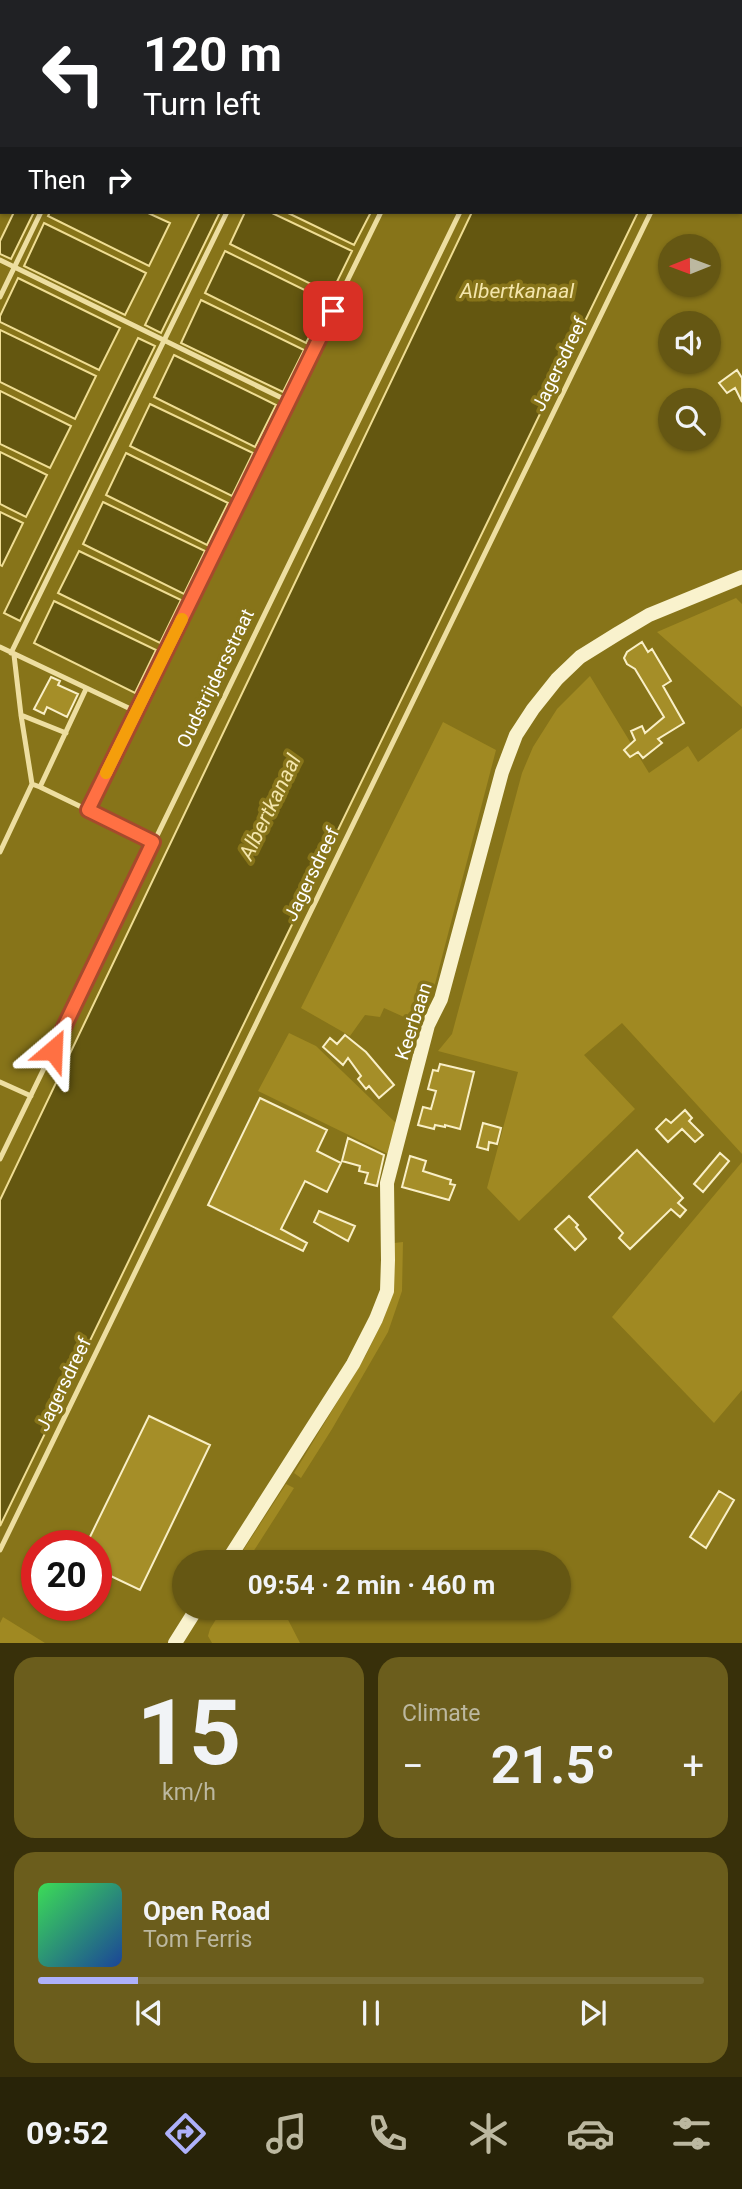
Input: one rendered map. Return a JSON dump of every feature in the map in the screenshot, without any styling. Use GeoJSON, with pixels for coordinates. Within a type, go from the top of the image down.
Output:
{"type":"FeatureCollection","features":[{"type":"Feature","properties":{"kind":"street","name":"Keerbaan"},"geometry":{"type":"LineString","coordinates":[[234,1550],[353,1364],[387,1291],[387,1182],[428,1025],[441,999],[502,772],[516,735],[557,679],[580,657],[649,615],[742,577]]}},
{"type":"Feature","properties":{"kind":"street"},"geometry":{"type":"LineString","coordinates":[[175,1643],[189,1620]]}},
{"type":"Feature","properties":{"kind":"lane"},"geometry":{"type":"LineString","coordinates":[[0,297],[40,214]]}},
{"type":"Feature","properties":{"kind":"lane"},"geometry":{"type":"LineString","coordinates":[[0,852],[32,784],[13,654],[226,214]]}},
{"type":"Feature","properties":{"kind":"lane"},"geometry":{"type":"LineString","coordinates":[[88,810],[380,214]]}},
{"type":"Feature","properties":{"kind":"lane","name":"Oudstrijdersstraat"},"geometry":{"type":"LineString","coordinates":[[0,1159],[459,214]]}},
{"type":"Feature","properties":{"kind":"lane","name":"Jagersdreef"},"geometry":{"type":"LineString","coordinates":[[0,1550],[650,214]]}},
{"type":"Feature","properties":{"kind":"lane"},"geometry":{"type":"LineString","coordinates":[[0,260],[288,401]]}},
{"type":"Feature","properties":{"kind":"lane"},"geometry":{"type":"LineString","coordinates":[[0,647],[137,712]]}},
{"type":"Feature","properties":{"kind":"lane"},"geometry":{"type":"LineString","coordinates":[[40,787],[86,689]]}},
{"type":"Feature","properties":{"kind":"lane"},"geometry":{"type":"LineString","coordinates":[[20,715],[66,733]]}},
{"type":"Feature","properties":{"kind":"lane"},"geometry":{"type":"LineString","coordinates":[[32,784],[153,842]]}},
{"type":"Feature","properties":{"kind":"lane"},"geometry":{"type":"LineString","coordinates":[[0,1082],[30,1096]]}},
{"type":"Feature","properties":{"kind":"shaded area"},"geometry":{"type":"Polygon","coordinates":[[[736,598],[742,604],[742,707],[657,632],[736,598]]]}},
{"type":"Feature","properties":{"kind":"shaded area"},"geometry":{"type":"Polygon","coordinates":[[[590,676],[649,773],[688,746],[698,762],[742,728],[742,1154],[622,1023],[584,1055],[635,1109],[519,1221],[487,1188],[518,1072],[438,1051],[452,1034],[522,773],[533,747],[557,709],[590,676]]]}},
{"type":"Feature","properties":{"kind":"shaded area"},"geometry":{"type":"Polygon","coordinates":[[[443,722],[496,750],[424,1026],[384,1008],[380,1017],[365,1015],[350,1036],[301,1008],[443,722]]]}},
{"type":"Feature","properties":{"kind":"shaded area"},"geometry":{"type":"Polygon","coordinates":[[[289,1033],[316,1046],[397,1124],[388,1154],[258,1091],[289,1033]]]}},
{"type":"Feature","properties":{"kind":"shaded area"},"geometry":{"type":"Polygon","coordinates":[[[742,1162],[742,1390],[714,1423],[612,1317],[742,1162]]]}},
{"type":"Feature","properties":{"kind":"shaded area"},"geometry":{"type":"Polygon","coordinates":[[[403,1242],[402,1291],[388,1332],[301,1478],[294,1473],[366,1355],[384,1318],[393,1291],[394,1243],[403,1242]]]}},
{"type":"Feature","properties":{"kind":"shaded area"},"geometry":{"type":"Polygon","coordinates":[[[286,1484],[294,1488],[254,1550],[243,1550],[286,1484]]]}},
{"type":"Feature","properties":{"kind":"shaded area"},"geometry":{"type":"Polygon","coordinates":[[[3,1617],[45,1643],[0,1643],[0,1623],[3,1617]]]}},
{"type":"Feature","properties":{"kind":"shaded area"},"geometry":{"type":"Polygon","coordinates":[[[216,1620],[288,1620],[300,1643],[212,1643],[208,1636],[216,1620]]]}},
{"type":"Feature","properties":{"kind":"water"},"geometry":{"type":"Polygon","coordinates":[[[13,214],[33,214],[11,259],[0,254],[0,241],[13,214]]]}},
{"type":"Feature","properties":{"kind":"water"},"geometry":{"type":"Polygon","coordinates":[[[150,214],[170,223],[149,266],[48,216],[150,214]]]}},
{"type":"Feature","properties":{"kind":"water"},"geometry":{"type":"Polygon","coordinates":[[[199,214],[219,214],[161,333],[145,325],[199,214]]]}},
{"type":"Feature","properties":{"kind":"water"},"geometry":{"type":"Polygon","coordinates":[[[244,214],[274,214],[352,251],[331,294],[230,244],[244,214]]]}},
{"type":"Feature","properties":{"kind":"water"},"geometry":{"type":"Polygon","coordinates":[[[290,214],[370,214],[354,245],[290,214]]]}},
{"type":"Feature","properties":{"kind":"water","name":"Albertkanaal"},"geometry":{"type":"Polygon","coordinates":[[[471,214],[637,214],[0,1526],[0,1200],[471,214]]]}},
{"type":"Feature","properties":{"kind":"water"},"geometry":{"type":"Polygon","coordinates":[[[44,223],[146,273],[125,315],[24,266],[44,223]]]}},
{"type":"Feature","properties":{"kind":"water"},"geometry":{"type":"Polygon","coordinates":[[[225,251],[327,301],[306,343],[205,293],[225,251]]]}},
{"type":"Feature","properties":{"kind":"water"},"geometry":{"type":"Polygon","coordinates":[[[18,278],[120,328],[99,370],[0,322],[0,316],[18,278]]]}},
{"type":"Feature","properties":{"kind":"water"},"geometry":{"type":"Polygon","coordinates":[[[201,300],[304,350],[283,392],[181,343],[201,300]]]}},
{"type":"Feature","properties":{"kind":"water"},"geometry":{"type":"Polygon","coordinates":[[[0,330],[96,376],[75,419],[0,382],[0,330]]]}},
{"type":"Feature","properties":{"kind":"water"},"geometry":{"type":"Polygon","coordinates":[[[138,338],[155,346],[20,621],[4,613],[138,338]]]}},
{"type":"Feature","properties":{"kind":"water"},"geometry":{"type":"Polygon","coordinates":[[[174,355],[276,405],[255,447],[154,397],[174,355]]]}},
{"type":"Feature","properties":{"kind":"water"},"geometry":{"type":"Polygon","coordinates":[[[0,391],[71,426],[50,468],[0,444],[0,391]]]}},
{"type":"Feature","properties":{"kind":"water"},"geometry":{"type":"Polygon","coordinates":[[[150,404],[253,453],[232,496],[130,446],[150,404]]]}},
{"type":"Feature","properties":{"kind":"water"},"geometry":{"type":"Polygon","coordinates":[[[0,452],[47,475],[26,517],[0,504],[0,452]]]}},
{"type":"Feature","properties":{"kind":"water"},"geometry":{"type":"Polygon","coordinates":[[[126,453],[228,503],[207,545],[106,495],[126,453]]]}},
{"type":"Feature","properties":{"kind":"water"},"geometry":{"type":"Polygon","coordinates":[[[103,502],[205,551],[184,594],[83,544],[103,502]]]}},
{"type":"Feature","properties":{"kind":"water"},"geometry":{"type":"Polygon","coordinates":[[[0,512],[23,523],[2,566],[0,565],[0,512]]]}},
{"type":"Feature","properties":{"kind":"water"},"geometry":{"type":"Polygon","coordinates":[[[79,551],[181,600],[160,643],[58,593],[79,551]]]}},
{"type":"Feature","properties":{"kind":"water"},"geometry":{"type":"Polygon","coordinates":[[[54,601],[156,650],[135,693],[34,643],[54,601]]]}},
{"type":"Feature","properties":{"kind":"building"},"geometry":{"type":"Polygon","coordinates":[[[737,370],[742,378],[742,402],[735,388],[727,393],[719,383],[737,370]]]}},
{"type":"Feature","properties":{"kind":"building"},"geometry":{"type":"Polygon","coordinates":[[[642,642],[648,652],[652,649],[671,681],[663,686],[684,723],[658,739],[662,743],[643,758],[638,752],[630,757],[624,750],[635,740],[631,731],[642,726],[645,733],[664,717],[635,669],[627,664],[624,658],[627,652],[642,642]]]}},
{"type":"Feature","properties":{"kind":"building"},"geometry":{"type":"Polygon","coordinates":[[[51,677],[60,681],[58,685],[78,694],[67,717],[47,707],[44,714],[34,709],[51,677]]]}},
{"type":"Feature","properties":{"kind":"building"},"geometry":{"type":"Polygon","coordinates":[[[345,1035],[366,1052],[394,1085],[379,1098],[369,1086],[366,1089],[358,1079],[361,1076],[348,1058],[343,1065],[323,1047],[330,1038],[337,1044],[345,1035]]]}},
{"type":"Feature","properties":{"kind":"building"},"geometry":{"type":"Polygon","coordinates":[[[440,1064],[474,1072],[460,1129],[445,1125],[435,1125],[434,1129],[418,1125],[423,1107],[431,1109],[436,1091],[428,1089],[433,1070],[438,1071],[440,1064]]]}},
{"type":"Feature","properties":{"kind":"building"},"geometry":{"type":"Polygon","coordinates":[[[260,1098],[327,1130],[317,1151],[341,1163],[327,1192],[305,1181],[281,1229],[307,1243],[303,1251],[208,1205],[260,1098]]]}},
{"type":"Feature","properties":{"kind":"building"},"geometry":{"type":"Polygon","coordinates":[[[685,1110],[692,1118],[689,1121],[703,1135],[695,1142],[682,1129],[668,1142],[656,1129],[666,1119],[671,1123],[685,1110]]]}},
{"type":"Feature","properties":{"kind":"building"},"geometry":{"type":"Polygon","coordinates":[[[483,1123],[501,1128],[497,1144],[489,1142],[488,1150],[477,1147],[483,1123]]]}},
{"type":"Feature","properties":{"kind":"building"},"geometry":{"type":"Polygon","coordinates":[[[348,1138],[384,1155],[377,1186],[365,1183],[368,1173],[359,1171],[360,1166],[342,1161],[348,1138]]]}},
{"type":"Feature","properties":{"kind":"building"},"geometry":{"type":"Polygon","coordinates":[[[637,1150],[683,1198],[678,1203],[686,1210],[680,1217],[671,1209],[630,1249],[619,1238],[623,1233],[589,1197],[637,1150]]]}},
{"type":"Feature","properties":{"kind":"building"},"geometry":{"type":"Polygon","coordinates":[[[720,1153],[729,1161],[703,1192],[694,1184],[720,1153]]]}},
{"type":"Feature","properties":{"kind":"building"},"geometry":{"type":"Polygon","coordinates":[[[410,1156],[426,1161],[423,1171],[451,1180],[450,1184],[455,1185],[449,1200],[402,1187],[410,1156]]]}},
{"type":"Feature","properties":{"kind":"building"},"geometry":{"type":"Polygon","coordinates":[[[319,1211],[355,1226],[348,1241],[314,1222],[319,1211]]]}},
{"type":"Feature","properties":{"kind":"building"},"geometry":{"type":"Polygon","coordinates":[[[569,1216],[586,1239],[575,1250],[555,1229],[569,1216]]]}},
{"type":"Feature","properties":{"kind":"building"},"geometry":{"type":"Polygon","coordinates":[[[149,1416],[210,1445],[140,1590],[112,1577],[112,1530],[93,1530],[149,1416]]]}},
{"type":"Feature","properties":{"kind":"building"},"geometry":{"type":"Polygon","coordinates":[[[719,1491],[734,1500],[706,1548],[690,1537],[719,1491]]]}},
{"type":"Feature","properties":{"kind":"slow traffic"},"geometry":{"type":"LineString","coordinates":[[106,773],[182,619]]}},
{"type":"Feature","properties":{"kind":"route"},"geometry":{"type":"LineString","coordinates":[[53,1050],[153,842],[88,810],[333,311]]}}]}
